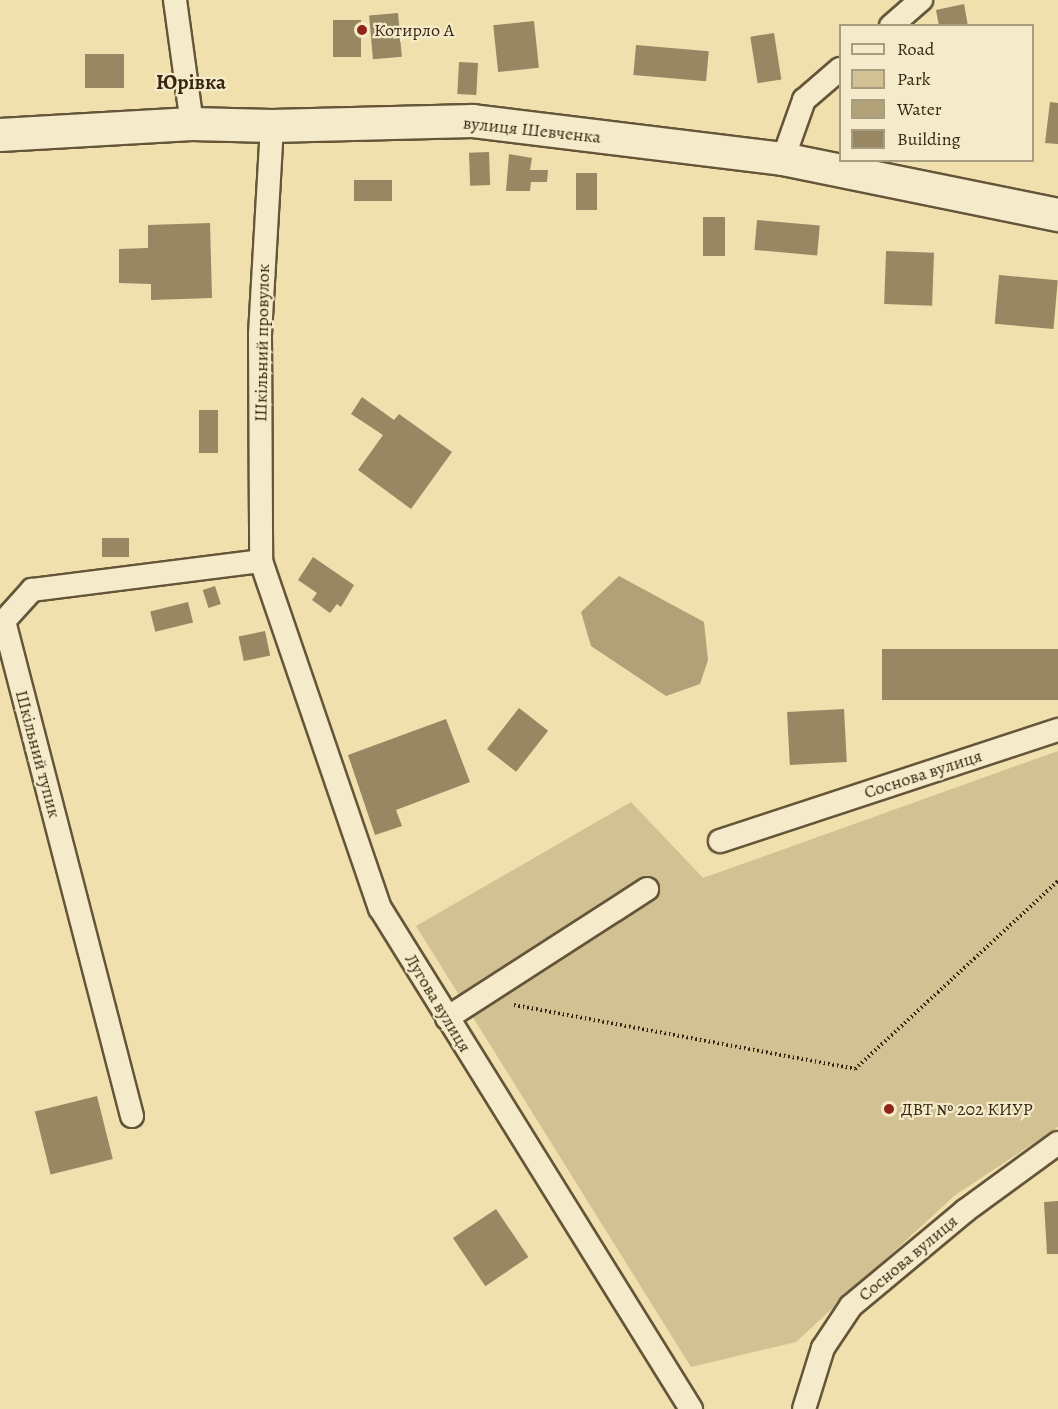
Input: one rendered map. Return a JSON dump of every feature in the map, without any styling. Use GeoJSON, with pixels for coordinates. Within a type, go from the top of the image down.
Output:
{"type":"FeatureCollection","features":[{"type":"Feature","properties":{"kind":"street"},"geometry":{"type":"LineString","coordinates":[[175,0],[192,124]]}},
{"type":"Feature","properties":{"kind":"street"},"geometry":{"type":"LineString","coordinates":[[893,24],[921,0]]}},
{"type":"Feature","properties":{"kind":"street"},"geometry":{"type":"LineString","coordinates":[[783,159],[804,100],[839,70]]}},
{"type":"Feature","properties":{"kind":"street","name":"вулиця Шевченка"},"geometry":{"type":"LineString","coordinates":[[0,135],[192,124],[272,126],[473,122],[783,159],[1058,214]]}},
{"type":"Feature","properties":{"kind":"street","name":"Шкільний провулок"},"geometry":{"type":"LineString","coordinates":[[261,561],[260,335],[272,126]]}},
{"type":"Feature","properties":{"kind":"street","name":"Лугова вулиця"},"geometry":{"type":"LineString","coordinates":[[261,561],[380,908],[691,1409]]}},
{"type":"Feature","properties":{"kind":"street","name":"Шкільний тупик"},"geometry":{"type":"LineString","coordinates":[[132,1116],[4,621],[32,590],[261,561]]}},
{"type":"Feature","properties":{"kind":"street","name":"Соснова вулиця"},"geometry":{"type":"LineString","coordinates":[[720,841],[1058,730]]}},
{"type":"Feature","properties":{"kind":"street"},"geometry":{"type":"LineString","coordinates":[[447,1018],[647,889]]}},
{"type":"Feature","properties":{"kind":"street","name":"Соснова вулиця"},"geometry":{"type":"LineString","coordinates":[[804,1409],[823,1348],[851,1306],[965,1210],[1058,1143]]}},
{"type":"Feature","properties":{"kind":"path"},"geometry":{"type":"LineString","coordinates":[[478,998],[855,1069],[1058,881]]}},
{"type":"Feature","properties":{"kind":"green space"},"geometry":{"type":"Polygon","coordinates":[[[1058,751],[1058,1127],[954,1196],[796,1342],[691,1367],[416,926],[631,802],[703,878],[1058,751]]]}},
{"type":"Feature","properties":{"kind":"water"},"geometry":{"type":"Polygon","coordinates":[[[619,576],[704,622],[708,660],[700,684],[666,696],[591,646],[581,612],[619,576]]]}},
{"type":"Feature","properties":{"kind":"building"},"geometry":{"type":"Polygon","coordinates":[[[964,4],[968,24],[939,24],[936,10],[964,4]]]}},
{"type":"Feature","properties":{"kind":"building"},"geometry":{"type":"Polygon","coordinates":[[[398,13],[402,57],[373,59],[369,16],[398,13]]]}},
{"type":"Feature","properties":{"kind":"building"},"geometry":{"type":"Polygon","coordinates":[[[333,20],[361,20],[361,57],[333,57],[333,20]]]}},
{"type":"Feature","properties":{"kind":"building"},"geometry":{"type":"Polygon","coordinates":[[[534,21],[539,68],[498,72],[493,25],[534,21]]]}},
{"type":"Feature","properties":{"kind":"building"},"geometry":{"type":"Polygon","coordinates":[[[774,33],[781,79],[758,83],[750,37],[774,33]]]}},
{"type":"Feature","properties":{"kind":"building"},"geometry":{"type":"Polygon","coordinates":[[[636,45],[709,51],[706,81],[633,75],[636,45]]]}},
{"type":"Feature","properties":{"kind":"building"},"geometry":{"type":"Polygon","coordinates":[[[85,54],[124,54],[124,88],[85,88],[85,54]]]}},
{"type":"Feature","properties":{"kind":"building"},"geometry":{"type":"Polygon","coordinates":[[[459,62],[478,63],[476,95],[457,94],[459,62]]]}},
{"type":"Feature","properties":{"kind":"building"},"geometry":{"type":"Polygon","coordinates":[[[1050,102],[1058,103],[1058,144],[1045,143],[1050,102]]]}},
{"type":"Feature","properties":{"kind":"building"},"geometry":{"type":"Polygon","coordinates":[[[489,152],[490,185],[470,186],[469,153],[489,152]]]}},
{"type":"Feature","properties":{"kind":"building"},"geometry":{"type":"Polygon","coordinates":[[[509,154],[532,158],[530,170],[548,170],[547,182],[531,182],[530,191],[506,191],[509,154]]]}},
{"type":"Feature","properties":{"kind":"building"},"geometry":{"type":"Polygon","coordinates":[[[576,173],[597,173],[597,210],[576,210],[576,173]]]}},
{"type":"Feature","properties":{"kind":"building"},"geometry":{"type":"Polygon","coordinates":[[[354,180],[392,180],[392,201],[354,201],[354,180]]]}},
{"type":"Feature","properties":{"kind":"building"},"geometry":{"type":"Polygon","coordinates":[[[703,217],[725,217],[725,256],[703,256],[703,217]]]}},
{"type":"Feature","properties":{"kind":"building"},"geometry":{"type":"Polygon","coordinates":[[[757,220],[820,225],[817,255],[754,250],[757,220]]]}},
{"type":"Feature","properties":{"kind":"building"},"geometry":{"type":"Polygon","coordinates":[[[210,223],[212,298],[151,300],[151,284],[119,283],[119,249],[148,248],[148,225],[210,223]]]}},
{"type":"Feature","properties":{"kind":"building"},"geometry":{"type":"Polygon","coordinates":[[[886,251],[934,253],[932,306],[884,304],[886,251]]]}},
{"type":"Feature","properties":{"kind":"building"},"geometry":{"type":"Polygon","coordinates":[[[999,275],[1058,280],[1054,329],[995,324],[999,275]]]}},
{"type":"Feature","properties":{"kind":"building"},"geometry":{"type":"Polygon","coordinates":[[[362,397],[394,420],[399,414],[452,452],[411,509],[358,470],[383,435],[351,414],[362,397]]]}},
{"type":"Feature","properties":{"kind":"building"},"geometry":{"type":"Polygon","coordinates":[[[199,410],[218,410],[218,453],[199,453],[199,410]]]}},
{"type":"Feature","properties":{"kind":"building"},"geometry":{"type":"Polygon","coordinates":[[[102,538],[129,538],[129,557],[102,557],[102,538]]]}},
{"type":"Feature","properties":{"kind":"building"},"geometry":{"type":"Polygon","coordinates":[[[313,557],[354,585],[341,607],[337,604],[330,613],[312,600],[317,593],[298,580],[313,557]]]}},
{"type":"Feature","properties":{"kind":"building"},"geometry":{"type":"Polygon","coordinates":[[[215,586],[221,604],[209,608],[203,590],[215,586]]]}},
{"type":"Feature","properties":{"kind":"building"},"geometry":{"type":"Polygon","coordinates":[[[188,602],[193,622],[155,632],[150,611],[188,602]]]}},
{"type":"Feature","properties":{"kind":"building"},"geometry":{"type":"Polygon","coordinates":[[[265,631],[270,655],[244,661],[239,637],[265,631]]]}},
{"type":"Feature","properties":{"kind":"building"},"geometry":{"type":"Polygon","coordinates":[[[882,649],[1058,649],[1058,700],[882,700],[882,649]]]}},
{"type":"Feature","properties":{"kind":"building"},"geometry":{"type":"Polygon","coordinates":[[[519,708],[548,731],[516,772],[487,749],[519,708]]]}},
{"type":"Feature","properties":{"kind":"building"},"geometry":{"type":"Polygon","coordinates":[[[844,709],[847,762],[790,765],[787,712],[844,709]]]}},
{"type":"Feature","properties":{"kind":"building"},"geometry":{"type":"Polygon","coordinates":[[[446,719],[470,782],[396,810],[402,826],[375,835],[348,755],[446,719]]]}},
{"type":"Feature","properties":{"kind":"building"},"geometry":{"type":"Polygon","coordinates":[[[97,1096],[113,1159],[51,1175],[35,1111],[97,1096]]]}},
{"type":"Feature","properties":{"kind":"building"},"geometry":{"type":"Polygon","coordinates":[[[1058,1201],[1058,1254],[1047,1254],[1044,1202],[1058,1201]]]}},
{"type":"Feature","properties":{"kind":"building"},"geometry":{"type":"Polygon","coordinates":[[[496,1209],[528,1257],[485,1286],[453,1238],[496,1209]]]}},
{"type":"Feature","properties":{"kind":"place","name":"Котирло А"},"geometry":{"type":"Point","coordinates":[362,30]}},
{"type":"Feature","properties":{"kind":"place","name":"ДВТ № 202 КИУР"},"geometry":{"type":"Point","coordinates":[889,1109]}},
{"type":"Feature","properties":{"kind":"district","name":"Юрівка"},"geometry":{"type":"Point","coordinates":[191,82]}}]}
